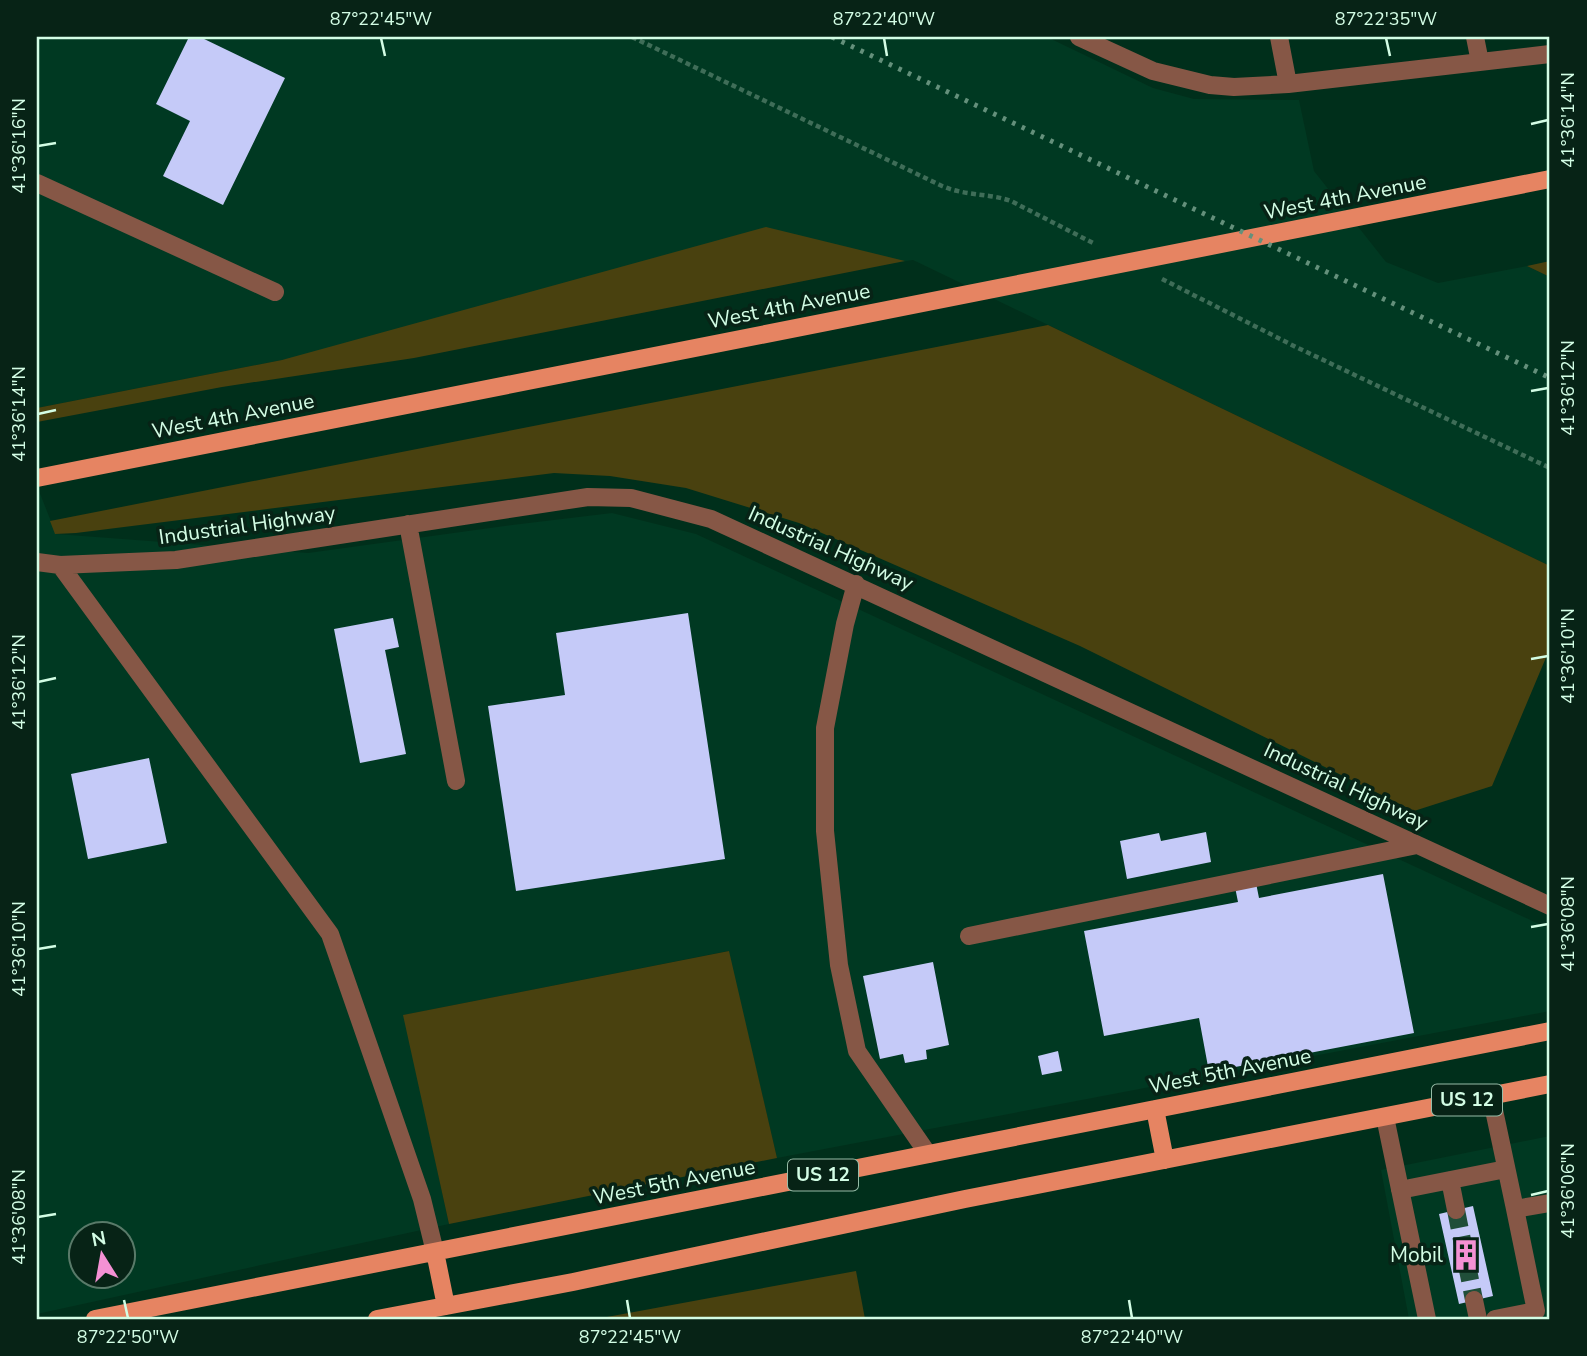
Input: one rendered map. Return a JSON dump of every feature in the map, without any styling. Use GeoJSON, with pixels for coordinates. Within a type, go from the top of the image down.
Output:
{"type":"FeatureCollection","features":[{"type":"Feature","properties":{"kind":"main road","name":"West 4th Avenue"},"geometry":{"type":"LineString","coordinates":[[37,478],[1550,179]]}},
{"type":"Feature","properties":{"kind":"main road","name":"West 5th Avenue"},"geometry":{"type":"LineString","coordinates":[[95,1319],[1550,1031]]}},
{"type":"Feature","properties":{"kind":"main road","name":"US 12"},"geometry":{"type":"LineString","coordinates":[[377,1319],[1550,1084]]}},
{"type":"Feature","properties":{"kind":"main road"},"geometry":{"type":"LineString","coordinates":[[1155,1109],[1165,1160]]}},
{"type":"Feature","properties":{"kind":"main road"},"geometry":{"type":"LineString","coordinates":[[435,1252],[446,1306]]}},
{"type":"Feature","properties":{"kind":"street"},"geometry":{"type":"LineString","coordinates":[[1079,37],[1153,71],[1187,80],[1234,87],[1288,84],[1550,54]]}},
{"type":"Feature","properties":{"kind":"street"},"geometry":{"type":"LineString","coordinates":[[1279,37],[1288,84]]}},
{"type":"Feature","properties":{"kind":"street"},"geometry":{"type":"LineString","coordinates":[[1475,37],[1480,62]]}},
{"type":"Feature","properties":{"kind":"street"},"geometry":{"type":"LineString","coordinates":[[37,183],[275,292]]}},
{"type":"Feature","properties":{"kind":"street","name":"Industrial Highway"},"geometry":{"type":"LineString","coordinates":[[37,562],[60,565],[176,560],[588,497],[631,498],[711,519],[1550,906]]}},
{"type":"Feature","properties":{"kind":"street"},"geometry":{"type":"LineString","coordinates":[[408,524],[456,781]]}},
{"type":"Feature","properties":{"kind":"street"},"geometry":{"type":"LineString","coordinates":[[60,565],[330,934],[422,1199],[435,1252]]}},
{"type":"Feature","properties":{"kind":"street"},"geometry":{"type":"LineString","coordinates":[[856,584],[845,624],[825,729],[825,831],[839,965],[857,1051],[928,1154]]}},
{"type":"Feature","properties":{"kind":"street"},"geometry":{"type":"LineString","coordinates":[[969,936],[1418,845]]}},
{"type":"Feature","properties":{"kind":"street"},"geometry":{"type":"LineString","coordinates":[[1490,1096],[1515,1209],[1543,1310],[1495,1319]]}},
{"type":"Feature","properties":{"kind":"street"},"geometry":{"type":"LineString","coordinates":[[1385,1116],[1427,1319]]}},
{"type":"Feature","properties":{"kind":"street"},"geometry":{"type":"LineString","coordinates":[[1400,1190],[1506,1169]]}},
{"type":"Feature","properties":{"kind":"street"},"geometry":{"type":"LineString","coordinates":[[1450,1180],[1456,1210]]}},
{"type":"Feature","properties":{"kind":"street"},"geometry":{"type":"LineString","coordinates":[[1515,1209],[1550,1203]]}},
{"type":"Feature","properties":{"kind":"street"},"geometry":{"type":"LineString","coordinates":[[1474,1300],[1478,1319]]}},
{"type":"Feature","properties":{"kind":"shaded area"},"geometry":{"type":"Polygon","coordinates":[[[37,37],[1047,37],[1153,88],[1194,99],[1299,100],[1314,171],[1386,262],[1438,283],[1527,266],[1550,277],[1550,566],[913,260],[282,360],[37,408],[37,37]]]}},
{"type":"Feature","properties":{"kind":"shaded area"},"geometry":{"type":"Polygon","coordinates":[[[766,227],[905,261],[414,358],[222,387],[37,422],[37,408],[282,360],[766,227]]]}},
{"type":"Feature","properties":{"kind":"shaded area"},"geometry":{"type":"Polygon","coordinates":[[[1550,261],[1550,277],[1527,266],[1550,261]]]}},
{"type":"Feature","properties":{"kind":"shaded area"},"geometry":{"type":"Polygon","coordinates":[[[1048,325],[1550,566],[1550,648],[1492,786],[1414,811],[1080,646],[799,523],[686,488],[610,476],[554,473],[76,533],[55,534],[50,521],[1048,325]]]}},
{"type":"Feature","properties":{"kind":"shaded area"},"geometry":{"type":"Polygon","coordinates":[[[37,486],[56,534],[308,553],[612,513],[696,534],[1550,929],[1550,1011],[777,1158],[728,951],[404,1015],[449,1224],[37,1314],[37,486]]]}},
{"type":"Feature","properties":{"kind":"shaded area"},"geometry":{"type":"Polygon","coordinates":[[[729,951],[777,1158],[449,1224],[403,1015],[729,951]]]}},
{"type":"Feature","properties":{"kind":"shaded area"},"geometry":{"type":"Polygon","coordinates":[[[1550,1136],[1550,1319],[1409,1319],[1381,1170],[1550,1136]]]}},
{"type":"Feature","properties":{"kind":"shaded area"},"geometry":{"type":"Polygon","coordinates":[[[856,1271],[865,1319],[596,1319],[856,1271]]]}},
{"type":"Feature","properties":{"kind":"building"},"geometry":{"type":"Polygon","coordinates":[[[189,37],[200,37],[285,78],[223,205],[163,176],[190,121],[156,104],[189,37]]]}},
{"type":"Feature","properties":{"kind":"building"},"geometry":{"type":"Polygon","coordinates":[[[688,613],[725,859],[516,891],[488,706],[565,695],[556,633],[688,613]]]}},
{"type":"Feature","properties":{"kind":"building"},"geometry":{"type":"Polygon","coordinates":[[[393,618],[399,647],[385,650],[406,754],[360,763],[334,629],[393,618]]]}},
{"type":"Feature","properties":{"kind":"building"},"geometry":{"type":"Polygon","coordinates":[[[149,758],[167,843],[88,859],[71,774],[149,758]]]}},
{"type":"Feature","properties":{"kind":"building"},"geometry":{"type":"Polygon","coordinates":[[[1206,832],[1211,862],[1127,879],[1120,841],[1159,833],[1161,841],[1206,832]]]}},
{"type":"Feature","properties":{"kind":"building"},"geometry":{"type":"Polygon","coordinates":[[[1383,874],[1414,1033],[1209,1072],[1199,1018],[1104,1036],[1084,931],[1238,902],[1235,887],[1256,883],[1259,898],[1383,874]]]}},
{"type":"Feature","properties":{"kind":"building"},"geometry":{"type":"Polygon","coordinates":[[[933,962],[949,1045],[926,1050],[927,1059],[905,1063],[903,1054],[880,1059],[863,976],[933,962]]]}},
{"type":"Feature","properties":{"kind":"building"},"geometry":{"type":"Polygon","coordinates":[[[1058,1051],[1062,1071],[1042,1075],[1038,1056],[1058,1051]]]}},
{"type":"Feature","properties":{"kind":"building","name":"Mobil"},"geometry":{"type":"Polygon","coordinates":[[[1473,1206],[1493,1296],[1459,1304],[1439,1214],[1473,1206]]]}},
{"type":"Feature","properties":{"kind":"tunnel"},"geometry":{"type":"LineString","coordinates":[[1456,1210],[1474,1300]]}},
{"type":"Feature","properties":{"kind":"railway"},"geometry":{"type":"LineString","coordinates":[[832,37],[1550,378]]}},
{"type":"Feature","properties":{"kind":"place","name":"Mobil"},"geometry":{"type":"Point","coordinates":[1466,1255]}}]}
